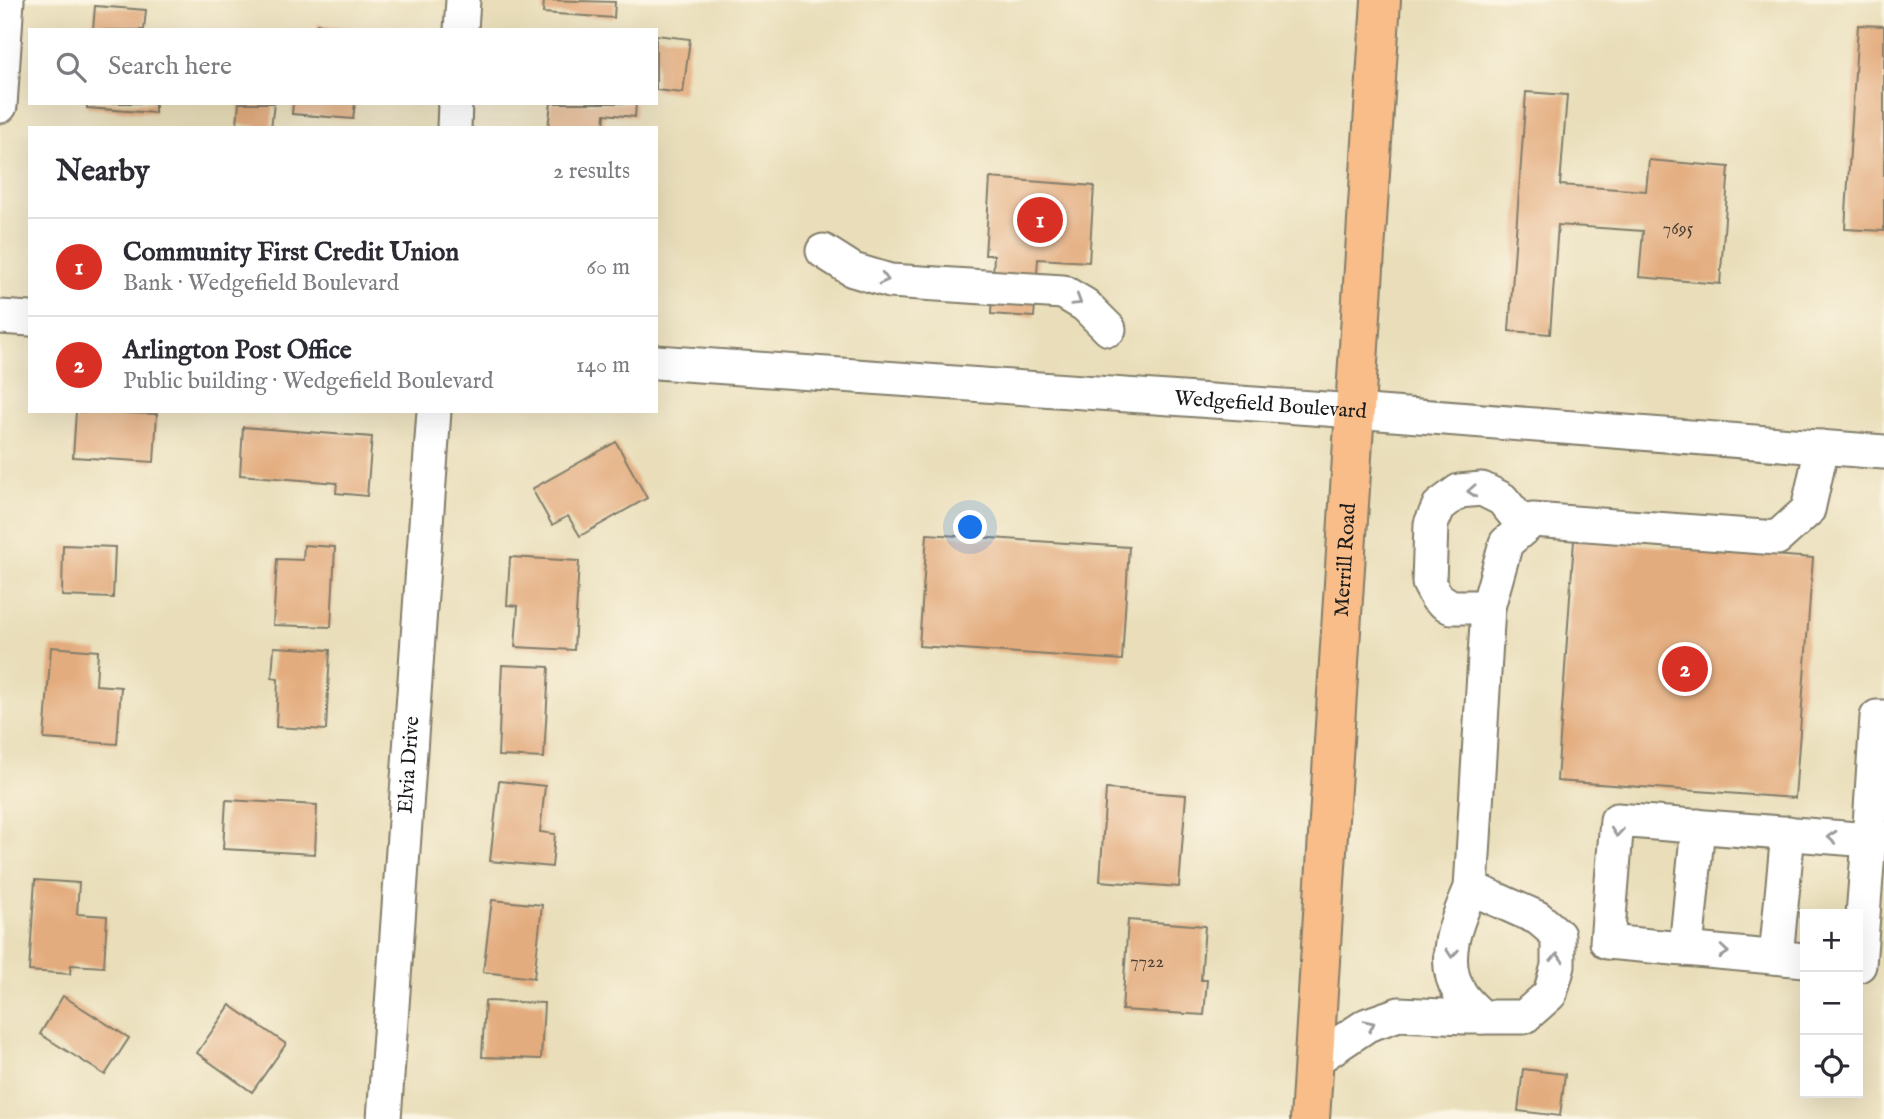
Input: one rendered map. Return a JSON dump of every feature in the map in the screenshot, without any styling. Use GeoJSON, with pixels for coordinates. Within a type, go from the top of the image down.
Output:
{"type":"FeatureCollection","features":[{"type":"Feature","properties":{"kind":"main road","name":"Merrill Road"},"geometry":{"type":"LineString","coordinates":[[1310,1119],[1381,0]]}},
{"type":"Feature","properties":{"kind":"street"},"geometry":{"type":"LineString","coordinates":[[0,106],[8,0]]}},
{"type":"Feature","properties":{"kind":"street"},"geometry":{"type":"LineString","coordinates":[[460,28],[463,0]]}},
{"type":"Feature","properties":{"kind":"street"},"geometry":{"type":"LineString","coordinates":[[454,126],[455,105]]}},
{"type":"Feature","properties":{"kind":"street"},"geometry":{"type":"LineString","coordinates":[[822,251],[853,270],[890,281],[1063,292],[1084,305],[1109,329]]}},
{"type":"Feature","properties":{"kind":"street"},"geometry":{"type":"LineString","coordinates":[[0,317],[28,319]]}},
{"type":"Feature","properties":{"kind":"street","name":"Wedgefield Boulevard"},"geometry":{"type":"LineString","coordinates":[[658,362],[1354,411],[1884,452]]}},
{"type":"Feature","properties":{"kind":"street","name":"Elvia Drive"},"geometry":{"type":"LineString","coordinates":[[384,1119],[434,413]]}},
{"type":"Feature","properties":{"kind":"street"},"geometry":{"type":"LineString","coordinates":[[1482,1017],[1460,993],[1450,968],[1454,928],[1471,888],[1488,607],[1506,543],[1533,520],[1777,537],[1808,510],[1822,447]]}},
{"type":"Feature","properties":{"kind":"street"},"geometry":{"type":"LineString","coordinates":[[1488,607],[1451,607],[1437,598],[1429,583],[1431,524],[1439,506],[1459,491],[1482,489],[1502,499],[1525,527]]}},
{"type":"Feature","properties":{"kind":"street"},"geometry":{"type":"LineString","coordinates":[[1867,966],[1869,840],[1877,717],[1884,718]]}},
{"type":"Feature","properties":{"kind":"street"},"geometry":{"type":"LineString","coordinates":[[1788,833],[1790,959],[1607,942],[1618,820],[1788,833],[1869,840]]}},
{"type":"Feature","properties":{"kind":"street"},"geometry":{"type":"LineString","coordinates":[[1686,949],[1698,826]]}},
{"type":"Feature","properties":{"kind":"street"},"geometry":{"type":"LineString","coordinates":[[1313,1061],[1367,1025],[1399,1014],[1524,1017],[1550,994],[1558,966],[1558,935],[1538,918],[1471,888]]}},
{"type":"Feature","properties":{"kind":"building"},"geometry":{"type":"Polygon","coordinates":[[[544,0],[615,2],[614,18],[543,13],[544,0]]]}},
{"type":"Feature","properties":{"kind":"building"},"geometry":{"type":"Polygon","coordinates":[[[95,6],[146,10],[144,28],[93,28],[95,6]]]}},
{"type":"Feature","properties":{"kind":"building"},"geometry":{"type":"Polygon","coordinates":[[[317,24],[356,28],[317,28],[317,24]]]}},
{"type":"Feature","properties":{"kind":"building"},"geometry":{"type":"Polygon","coordinates":[[[1858,25],[1884,26],[1884,231],[1845,229],[1858,25]]]}},
{"type":"Feature","properties":{"kind":"building"},"geometry":{"type":"Polygon","coordinates":[[[658,35],[690,39],[683,93],[658,90],[658,35]]]}},
{"type":"Feature","properties":{"kind":"building"},"geometry":{"type":"Polygon","coordinates":[[[1526,92],[1567,95],[1560,185],[1646,191],[1649,160],[1729,167],[1720,284],[1639,277],[1643,231],[1558,225],[1550,334],[1509,331],[1526,92]]]}},
{"type":"Feature","properties":{"kind":"building"},"geometry":{"type":"Polygon","coordinates":[[[87,105],[155,105],[155,113],[87,108],[87,105]]]}},
{"type":"Feature","properties":{"kind":"building"},"geometry":{"type":"Polygon","coordinates":[[[239,105],[274,105],[271,126],[237,124],[239,105]]]}},
{"type":"Feature","properties":{"kind":"building"},"geometry":{"type":"Polygon","coordinates":[[[293,105],[355,105],[353,119],[292,114],[293,105]]]}},
{"type":"Feature","properties":{"kind":"building"},"geometry":{"type":"Polygon","coordinates":[[[551,105],[636,105],[635,117],[605,114],[604,126],[548,126],[551,105]]]}},
{"type":"Feature","properties":{"kind":"building"},"geometry":{"type":"Polygon","coordinates":[[[990,178],[1094,186],[1089,262],[1038,259],[1034,317],[991,314],[994,255],[985,255],[990,178]]]}},
{"type":"Feature","properties":{"kind":"building"},"geometry":{"type":"Polygon","coordinates":[[[76,413],[157,414],[154,462],[73,457],[76,413]]]}},
{"type":"Feature","properties":{"kind":"building"},"geometry":{"type":"Polygon","coordinates":[[[243,427],[372,437],[367,496],[336,493],[337,483],[240,475],[243,427]]]}},
{"type":"Feature","properties":{"kind":"building"},"geometry":{"type":"Polygon","coordinates":[[[616,442],[647,498],[580,536],[568,516],[552,525],[532,489],[616,442]]]}},
{"type":"Feature","properties":{"kind":"building"},"geometry":{"type":"Polygon","coordinates":[[[927,534],[1129,547],[1122,660],[919,646],[927,534]]]}},
{"type":"Feature","properties":{"kind":"building"},"geometry":{"type":"Polygon","coordinates":[[[1574,540],[1813,558],[1795,798],[1557,781],[1574,540]]]}},
{"type":"Feature","properties":{"kind":"building"},"geometry":{"type":"Polygon","coordinates":[[[63,545],[115,547],[113,598],[62,596],[63,545]]]}},
{"type":"Feature","properties":{"kind":"building"},"geometry":{"type":"Polygon","coordinates":[[[304,545],[335,547],[331,627],[273,625],[277,559],[303,560],[304,545]]]}},
{"type":"Feature","properties":{"kind":"building"},"geometry":{"type":"Polygon","coordinates":[[[510,557],[579,561],[574,650],[515,647],[518,606],[507,605],[510,557]]]}},
{"type":"Feature","properties":{"kind":"building"},"geometry":{"type":"Polygon","coordinates":[[[51,647],[98,651],[96,685],[121,687],[117,744],[44,739],[51,647]]]}},
{"type":"Feature","properties":{"kind":"building"},"geometry":{"type":"Polygon","coordinates":[[[274,647],[330,650],[326,730],[276,727],[278,679],[272,678],[274,647]]]}},
{"type":"Feature","properties":{"kind":"building"},"geometry":{"type":"Polygon","coordinates":[[[502,665],[549,667],[544,758],[498,756],[502,665]]]}},
{"type":"Feature","properties":{"kind":"building"},"geometry":{"type":"Polygon","coordinates":[[[499,781],[545,786],[540,832],[555,834],[552,867],[490,861],[499,781]]]}},
{"type":"Feature","properties":{"kind":"building"},"geometry":{"type":"Polygon","coordinates":[[[1106,789],[1186,795],[1179,887],[1100,881],[1106,789]]]}},
{"type":"Feature","properties":{"kind":"building"},"geometry":{"type":"Polygon","coordinates":[[[226,800],[317,805],[315,854],[223,849],[226,800]]]}},
{"type":"Feature","properties":{"kind":"building"},"geometry":{"type":"Polygon","coordinates":[[[35,880],[79,883],[77,914],[107,916],[104,967],[71,965],[70,974],[29,971],[35,880]]]}},
{"type":"Feature","properties":{"kind":"building"},"geometry":{"type":"Polygon","coordinates":[[[492,900],[542,905],[534,978],[483,972],[492,900]]]}},
{"type":"Feature","properties":{"kind":"building"},"geometry":{"type":"Polygon","coordinates":[[[1128,920],[1205,926],[1201,980],[1207,980],[1204,1015],[1122,1010],[1128,920]]]}},
{"type":"Feature","properties":{"kind":"building"},"geometry":{"type":"Polygon","coordinates":[[[63,996],[129,1038],[105,1075],[40,1034],[63,996]]]}},
{"type":"Feature","properties":{"kind":"building"},"geometry":{"type":"Polygon","coordinates":[[[485,1001],[544,1003],[541,1059],[482,1057],[485,1001]]]}},
{"type":"Feature","properties":{"kind":"building"},"geometry":{"type":"Polygon","coordinates":[[[230,1005],[286,1044],[252,1092],[197,1053],[230,1005]]]}},
{"type":"Feature","properties":{"kind":"building"},"geometry":{"type":"Polygon","coordinates":[[[1523,1069],[1565,1074],[1560,1116],[1518,1111],[1523,1069]]]}},
{"type":"Feature","properties":{"kind":"place","name":"Community First Credit Union"},"geometry":{"type":"Point","coordinates":[1040,220]}},
{"type":"Feature","properties":{"kind":"place","name":"Arlington Post Office"},"geometry":{"type":"Point","coordinates":[1685,669]}}]}
